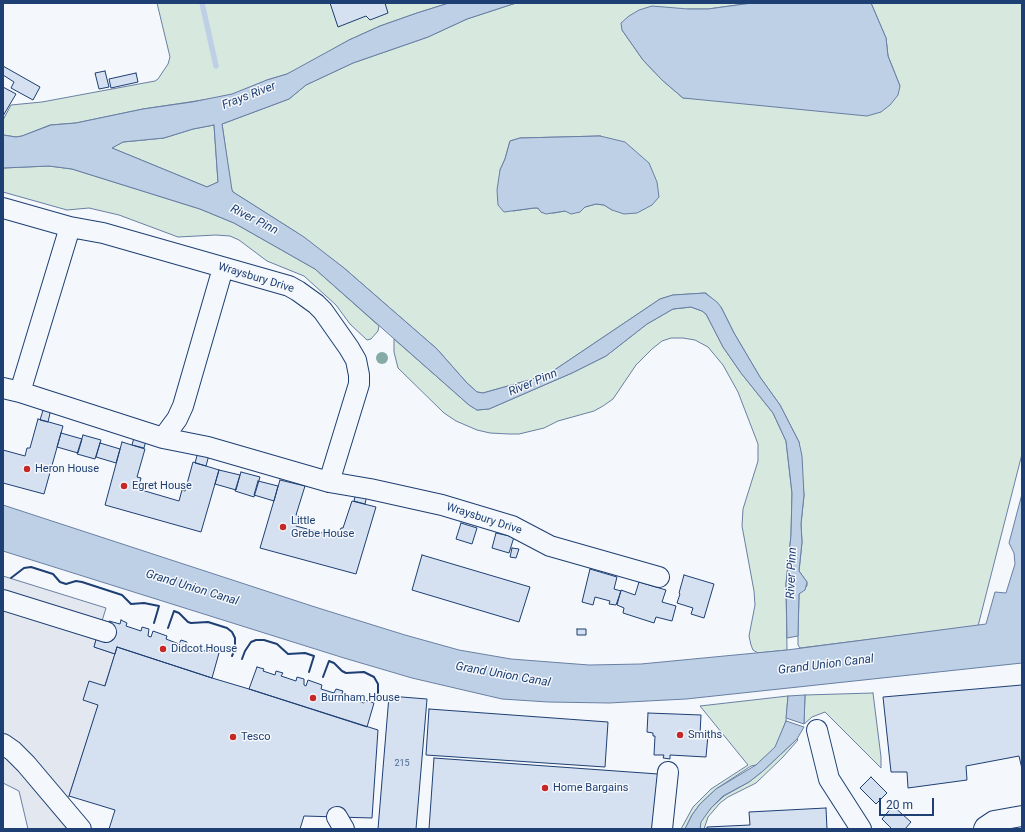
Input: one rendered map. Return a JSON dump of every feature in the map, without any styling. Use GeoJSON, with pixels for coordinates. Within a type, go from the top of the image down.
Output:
{"type":"FeatureCollection","features":[{"type":"Feature","properties":{"kind":"street","name":"Wraysbury Drive"},"geometry":{"type":"LineString","coordinates":[[3,208],[70,227],[103,233],[288,286],[298,291],[316,304],[323,311],[354,356],[358,369],[359,384],[329,482]]}},
{"type":"Feature","properties":{"kind":"street"},"geometry":{"type":"LineString","coordinates":[[12,390],[70,227]]}},
{"type":"Feature","properties":{"kind":"street"},"geometry":{"type":"LineString","coordinates":[[163,438],[177,419],[183,406],[222,268]]}},
{"type":"Feature","properties":{"kind":"street","name":"Wraysbury Drive"},"geometry":{"type":"LineString","coordinates":[[12,390],[163,438],[208,447],[329,482],[370,489],[442,505],[512,526],[550,546],[659,577]]}},
{"type":"Feature","properties":{"kind":"street"},"geometry":{"type":"LineString","coordinates":[[3,600],[106,632]]}},
{"type":"Feature","properties":{"kind":"street"},"geometry":{"type":"LineString","coordinates":[[817,730],[829,779],[861,829]]}},
{"type":"Feature","properties":{"kind":"street"},"geometry":{"type":"LineString","coordinates":[[3,744],[17,755],[41,781],[81,829]]}},
{"type":"Feature","properties":{"kind":"street"},"geometry":{"type":"LineString","coordinates":[[662,829],[668,772]]}},
{"type":"Feature","properties":{"kind":"street"},"geometry":{"type":"LineString","coordinates":[[984,829],[985,826],[994,821],[1022,816]]}},
{"type":"Feature","properties":{"kind":"shaded area"},"geometry":{"type":"Polygon","coordinates":[[[157,3],[449,3],[380,26],[349,40],[287,74],[267,80],[234,94],[143,109],[76,123],[50,125],[22,136],[16,137],[3,135],[3,120],[11,105],[42,102],[155,81],[158,79],[168,64],[170,57],[157,3]]]}},
{"type":"Feature","properties":{"kind":"shaded area"},"geometry":{"type":"Polygon","coordinates":[[[516,3],[752,3],[708,9],[688,9],[622,30],[643,60],[662,80],[683,98],[900,86],[888,56],[886,38],[871,3],[1022,3],[1022,454],[978,626],[800,648],[798,645],[799,594],[807,586],[807,582],[799,571],[804,495],[799,442],[780,405],[760,377],[734,333],[721,307],[706,293],[673,295],[660,299],[547,375],[483,393],[477,392],[437,349],[344,268],[296,232],[233,192],[231,188],[222,124],[289,99],[306,85],[353,63],[428,37],[467,19],[516,3]],[[600,136],[520,138],[510,141],[500,170],[513,211],[538,208],[541,212],[580,212],[585,207],[596,204],[604,205],[612,210],[600,136]]]}},
{"type":"Feature","properties":{"kind":"shaded area"},"geometry":{"type":"Polygon","coordinates":[[[214,125],[218,182],[207,187],[112,148],[123,142],[164,138],[193,129],[214,125]]]}},
{"type":"Feature","properties":{"kind":"shaded area"},"geometry":{"type":"Polygon","coordinates":[[[49,166],[72,169],[200,209],[234,223],[315,269],[379,326],[378,331],[371,339],[367,340],[350,324],[336,305],[304,276],[267,261],[239,240],[230,236],[216,235],[178,237],[119,215],[89,208],[67,210],[3,192],[3,168],[49,166]]]}},
{"type":"Feature","properties":{"kind":"shaded area"},"geometry":{"type":"Polygon","coordinates":[[[691,307],[706,314],[723,347],[741,373],[773,413],[786,441],[792,493],[791,535],[786,584],[787,650],[758,653],[753,650],[751,645],[749,636],[755,605],[754,591],[742,526],[743,509],[758,461],[758,444],[738,392],[723,365],[708,347],[695,340],[683,338],[671,338],[662,341],[636,365],[613,399],[603,406],[594,411],[558,421],[544,428],[519,434],[490,433],[477,430],[456,421],[444,413],[398,368],[394,352],[394,339],[469,405],[477,410],[489,409],[572,373],[606,356],[647,324],[673,309],[691,307]]]}},
{"type":"Feature","properties":{"kind":"shaded area"},"geometry":{"type":"Polygon","coordinates":[[[3,576],[106,608],[94,647],[115,654],[69,796],[61,804],[81,829],[28,829],[19,791],[3,783],[3,576]]]}},
{"type":"Feature","properties":{"kind":"shaded area"},"geometry":{"type":"Polygon","coordinates":[[[873,693],[881,768],[825,712],[812,717],[804,724],[805,695],[873,693]]]}},
{"type":"Feature","properties":{"kind":"shaded area"},"geometry":{"type":"Polygon","coordinates":[[[788,696],[786,721],[776,747],[756,765],[751,766],[716,789],[700,804],[692,815],[685,829],[681,829],[693,807],[711,789],[748,765],[700,706],[788,696]]]}},
{"type":"Feature","properties":{"kind":"shaded area"},"geometry":{"type":"Polygon","coordinates":[[[797,739],[798,740],[783,757],[756,783],[728,797],[720,803],[708,817],[704,829],[700,829],[700,822],[711,808],[724,796],[749,782],[763,771],[797,739]]]}},
{"type":"Feature","properties":{"kind":"water"},"geometry":{"type":"Polygon","coordinates":[[[449,3],[516,3],[467,19],[428,37],[353,63],[306,85],[289,99],[222,124],[233,192],[304,237],[344,268],[437,349],[477,392],[483,393],[547,375],[660,299],[673,295],[705,293],[717,302],[760,377],[780,405],[799,442],[802,456],[804,495],[799,571],[807,582],[805,590],[799,594],[798,636],[787,638],[786,584],[791,535],[792,493],[786,441],[773,413],[741,373],[723,347],[706,314],[702,311],[691,307],[673,309],[647,324],[606,356],[572,373],[489,409],[477,410],[469,405],[315,269],[234,223],[200,209],[72,169],[49,166],[3,168],[3,135],[16,137],[22,136],[51,125],[76,123],[143,109],[192,102],[232,94],[287,74],[349,40],[380,26],[449,3]],[[214,125],[193,129],[164,138],[123,142],[112,148],[207,187],[218,182],[214,125]]]}},
{"type":"Feature","properties":{"kind":"water"},"geometry":{"type":"Polygon","coordinates":[[[752,3],[871,3],[886,38],[888,56],[900,86],[898,95],[890,105],[881,112],[867,116],[683,98],[662,80],[643,60],[622,30],[621,23],[629,16],[639,10],[652,6],[708,9],[752,3]]]}},
{"type":"Feature","properties":{"kind":"water"},"geometry":{"type":"Polygon","coordinates":[[[600,136],[625,142],[649,163],[657,182],[659,197],[652,205],[637,213],[624,214],[612,210],[604,205],[596,204],[585,207],[580,212],[571,214],[565,211],[546,214],[541,212],[538,208],[504,212],[498,205],[497,190],[500,170],[510,141],[520,138],[600,136]]]}},
{"type":"Feature","properties":{"kind":"water","name":"Grand Union Canal"},"geometry":{"type":"Polygon","coordinates":[[[1022,494],[1022,663],[686,699],[609,703],[548,702],[502,699],[412,678],[344,658],[3,551],[3,505],[315,607],[459,650],[511,659],[589,665],[641,664],[787,650],[986,624],[995,592],[1006,593],[1015,564],[1014,553],[1009,543],[1022,494]]]}},
{"type":"Feature","properties":{"kind":"water"},"geometry":{"type":"Polygon","coordinates":[[[805,695],[804,724],[786,718],[788,696],[805,695]]]}},
{"type":"Feature","properties":{"kind":"water"},"geometry":{"type":"Polygon","coordinates":[[[786,721],[804,727],[797,739],[749,782],[723,796],[711,808],[701,822],[700,829],[685,829],[692,815],[700,804],[716,789],[756,765],[775,747],[786,721]]]}},
{"type":"Feature","properties":{"kind":"building"},"geometry":{"type":"Polygon","coordinates":[[[330,3],[385,3],[388,13],[370,20],[366,16],[338,27],[330,3]]]}},
{"type":"Feature","properties":{"kind":"building"},"geometry":{"type":"Polygon","coordinates":[[[3,66],[40,87],[33,100],[11,88],[14,82],[3,75],[3,66]]]}},
{"type":"Feature","properties":{"kind":"building"},"geometry":{"type":"Polygon","coordinates":[[[105,71],[109,87],[99,89],[95,73],[105,71]]]}},
{"type":"Feature","properties":{"kind":"building"},"geometry":{"type":"Polygon","coordinates":[[[136,73],[138,82],[111,88],[109,79],[136,73]]]}},
{"type":"Feature","properties":{"kind":"building"},"geometry":{"type":"Polygon","coordinates":[[[3,87],[16,94],[3,116],[3,87]]]}},
{"type":"Feature","properties":{"kind":"building"},"geometry":{"type":"Polygon","coordinates":[[[44,407],[51,409],[48,422],[40,420],[44,407]]]}},
{"type":"Feature","properties":{"kind":"building","name":"Heron House"},"geometry":{"type":"Polygon","coordinates":[[[38,419],[63,426],[44,494],[3,483],[3,450],[25,456],[27,448],[30,448],[38,419]]]}},
{"type":"Feature","properties":{"kind":"building"},"geometry":{"type":"Polygon","coordinates":[[[61,433],[82,439],[78,453],[57,447],[61,433]]]}},
{"type":"Feature","properties":{"kind":"building"},"geometry":{"type":"Polygon","coordinates":[[[135,434],[147,437],[144,448],[132,445],[135,434]]]}},
{"type":"Feature","properties":{"kind":"building"},"geometry":{"type":"Polygon","coordinates":[[[83,435],[101,440],[95,459],[77,454],[83,435]]]}},
{"type":"Feature","properties":{"kind":"building","name":"Egret House"},"geometry":{"type":"Polygon","coordinates":[[[122,442],[145,449],[137,477],[141,478],[138,489],[179,501],[182,490],[185,491],[193,462],[219,470],[201,532],[105,505],[122,442]]]}},
{"type":"Feature","properties":{"kind":"building"},"geometry":{"type":"Polygon","coordinates":[[[100,443],[120,449],[116,463],[96,457],[100,443]]]}},
{"type":"Feature","properties":{"kind":"building"},"geometry":{"type":"Polygon","coordinates":[[[198,452],[209,455],[206,466],[195,463],[198,452]]]}},
{"type":"Feature","properties":{"kind":"building"},"geometry":{"type":"Polygon","coordinates":[[[219,470],[240,475],[236,490],[215,484],[219,470]]]}},
{"type":"Feature","properties":{"kind":"building"},"geometry":{"type":"Polygon","coordinates":[[[241,472],[260,477],[254,497],[235,491],[241,472]]]}},
{"type":"Feature","properties":{"kind":"building","name":"Little Grebe House"},"geometry":{"type":"Polygon","coordinates":[[[280,480],[305,486],[296,515],[299,516],[296,526],[337,537],[341,528],[343,528],[352,501],[376,507],[356,574],[260,548],[280,480]]]}},
{"type":"Feature","properties":{"kind":"building"},"geometry":{"type":"Polygon","coordinates":[[[258,481],[278,486],[274,501],[254,495],[258,481]]]}},
{"type":"Feature","properties":{"kind":"building"},"geometry":{"type":"Polygon","coordinates":[[[356,492],[367,495],[365,504],[354,501],[356,492]]]}},
{"type":"Feature","properties":{"kind":"building"},"geometry":{"type":"Polygon","coordinates":[[[461,523],[477,528],[472,544],[456,539],[461,523]]]}},
{"type":"Feature","properties":{"kind":"building"},"geometry":{"type":"Polygon","coordinates":[[[496,533],[514,537],[509,553],[492,548],[496,533]]]}},
{"type":"Feature","properties":{"kind":"building"},"geometry":{"type":"Polygon","coordinates":[[[512,548],[519,549],[516,558],[510,557],[512,548]]]}},
{"type":"Feature","properties":{"kind":"building"},"geometry":{"type":"Polygon","coordinates":[[[422,555],[530,587],[519,622],[412,590],[422,555]]]}},
{"type":"Feature","properties":{"kind":"building"},"geometry":{"type":"Polygon","coordinates":[[[590,569],[617,577],[614,589],[621,591],[616,605],[609,604],[610,601],[595,597],[593,605],[582,602],[590,569]]]}},
{"type":"Feature","properties":{"kind":"building"},"geometry":{"type":"Polygon","coordinates":[[[684,575],[714,584],[704,618],[691,614],[693,608],[677,603],[684,575]]]}},
{"type":"Feature","properties":{"kind":"building"},"geometry":{"type":"Polygon","coordinates":[[[639,582],[666,590],[662,602],[676,606],[672,621],[656,617],[654,623],[623,613],[624,608],[617,605],[621,590],[635,595],[639,582]]]}},
{"type":"Feature","properties":{"kind":"building","name":"Didcot House"},"geometry":{"type":"Polygon","coordinates":[[[121,620],[127,623],[126,626],[141,631],[142,627],[149,629],[148,636],[151,637],[153,631],[167,636],[166,639],[179,644],[181,640],[187,642],[186,648],[189,649],[190,646],[208,652],[209,650],[219,653],[212,678],[117,647],[115,654],[94,647],[97,636],[103,639],[109,621],[120,624],[121,620]]]}},
{"type":"Feature","properties":{"kind":"building"},"geometry":{"type":"Polygon","coordinates":[[[577,629],[586,629],[586,635],[577,635],[577,629]]]}},
{"type":"Feature","properties":{"kind":"building","name":"Tesco"},"geometry":{"type":"Polygon","coordinates":[[[117,647],[378,730],[372,818],[304,816],[300,829],[109,829],[115,810],[69,796],[98,705],[83,700],[89,681],[105,686],[117,647]]]}},
{"type":"Feature","properties":{"kind":"building","name":"Burnham House"},"geometry":{"type":"Polygon","coordinates":[[[257,667],[264,669],[263,671],[275,675],[276,671],[283,673],[281,676],[296,681],[297,677],[304,679],[304,685],[306,686],[308,680],[322,685],[321,689],[334,693],[336,689],[343,691],[341,696],[364,703],[365,700],[374,703],[367,727],[249,689],[257,667]]]}},
{"type":"Feature","properties":{"kind":"building"},"geometry":{"type":"Polygon","coordinates":[[[1022,685],[1022,769],[1019,756],[966,766],[967,780],[908,788],[907,772],[891,772],[883,697],[1022,685]]]}},
{"type":"Feature","properties":{"kind":"building"},"geometry":{"type":"Polygon","coordinates":[[[389,696],[427,699],[416,829],[378,829],[389,696]]]}},
{"type":"Feature","properties":{"kind":"building"},"geometry":{"type":"Polygon","coordinates":[[[429,709],[608,722],[605,767],[426,755],[429,709]]]}},
{"type":"Feature","properties":{"kind":"building","name":"Smiths"},"geometry":{"type":"Polygon","coordinates":[[[648,713],[701,715],[700,734],[708,735],[706,757],[670,755],[670,759],[663,758],[664,755],[654,755],[655,736],[653,736],[653,733],[647,732],[648,713]]]}},
{"type":"Feature","properties":{"kind":"building","name":"Home Bargains"},"geometry":{"type":"Polygon","coordinates":[[[434,758],[658,774],[654,829],[429,829],[434,758]]]}},
{"type":"Feature","properties":{"kind":"building"},"geometry":{"type":"Polygon","coordinates":[[[871,777],[887,793],[876,804],[860,788],[871,777]]]}},
{"type":"Feature","properties":{"kind":"building"},"geometry":{"type":"Polygon","coordinates":[[[893,806],[911,822],[905,829],[892,829],[882,819],[893,806]]]}},
{"type":"Feature","properties":{"kind":"building"},"geometry":{"type":"Polygon","coordinates":[[[826,808],[827,829],[707,829],[707,827],[750,825],[749,812],[826,808]]]}},
{"type":"Feature","properties":{"kind":"waterway"},"geometry":{"type":"LineString","coordinates":[[202,3],[216,66]]}},
{"type":"Feature","properties":{"kind":"wall"},"geometry":{"type":"LineString","coordinates":[[11,578],[24,568],[31,567],[53,574],[60,582],[66,584],[76,581],[82,582],[122,595],[131,604],[144,603],[159,606],[154,623]]}},
{"type":"Feature","properties":{"kind":"wall"},"geometry":{"type":"LineString","coordinates":[[168,628],[174,611],[179,613],[191,623],[208,622],[227,628],[232,632],[235,638],[235,649],[232,656]]}},
{"type":"Feature","properties":{"kind":"wall"},"geometry":{"type":"LineString","coordinates":[[242,659],[251,642],[256,640],[264,640],[277,644],[288,654],[305,653],[314,656],[309,672]]}},
{"type":"Feature","properties":{"kind":"wall"},"geometry":{"type":"LineString","coordinates":[[323,677],[329,661],[334,663],[346,673],[364,672],[374,677],[378,684],[378,695]]}},
{"type":"Feature","properties":{"kind":"place","name":"Heron House"},"geometry":{"type":"Point","coordinates":[27,469]}},
{"type":"Feature","properties":{"kind":"place","name":"Egret House"},"geometry":{"type":"Point","coordinates":[124,486]}},
{"type":"Feature","properties":{"kind":"place","name":"Little Grebe House"},"geometry":{"type":"Point","coordinates":[283,527]}},
{"type":"Feature","properties":{"kind":"place","name":"Didcot House"},"geometry":{"type":"Point","coordinates":[163,649]}},
{"type":"Feature","properties":{"kind":"place","name":"Burnham House"},"geometry":{"type":"Point","coordinates":[313,698]}},
{"type":"Feature","properties":{"kind":"place","name":"Smiths"},"geometry":{"type":"Point","coordinates":[680,735]}},
{"type":"Feature","properties":{"kind":"place","name":"Tesco"},"geometry":{"type":"Point","coordinates":[233,737]}},
{"type":"Feature","properties":{"kind":"place","name":"Home Bargains"},"geometry":{"type":"Point","coordinates":[545,788]}},
{"type":"Feature","properties":{"kind":"water label","name":"Frays River"},"geometry":{"type":"Point","coordinates":[249,96]}},
{"type":"Feature","properties":{"kind":"water label","name":"River Pinn"},"geometry":{"type":"Point","coordinates":[254,220]}},
{"type":"Feature","properties":{"kind":"water label","name":"River Pinn"},"geometry":{"type":"Point","coordinates":[533,383]}},
{"type":"Feature","properties":{"kind":"water label","name":"River Pinn"},"geometry":{"type":"Point","coordinates":[792,573]}}]}
